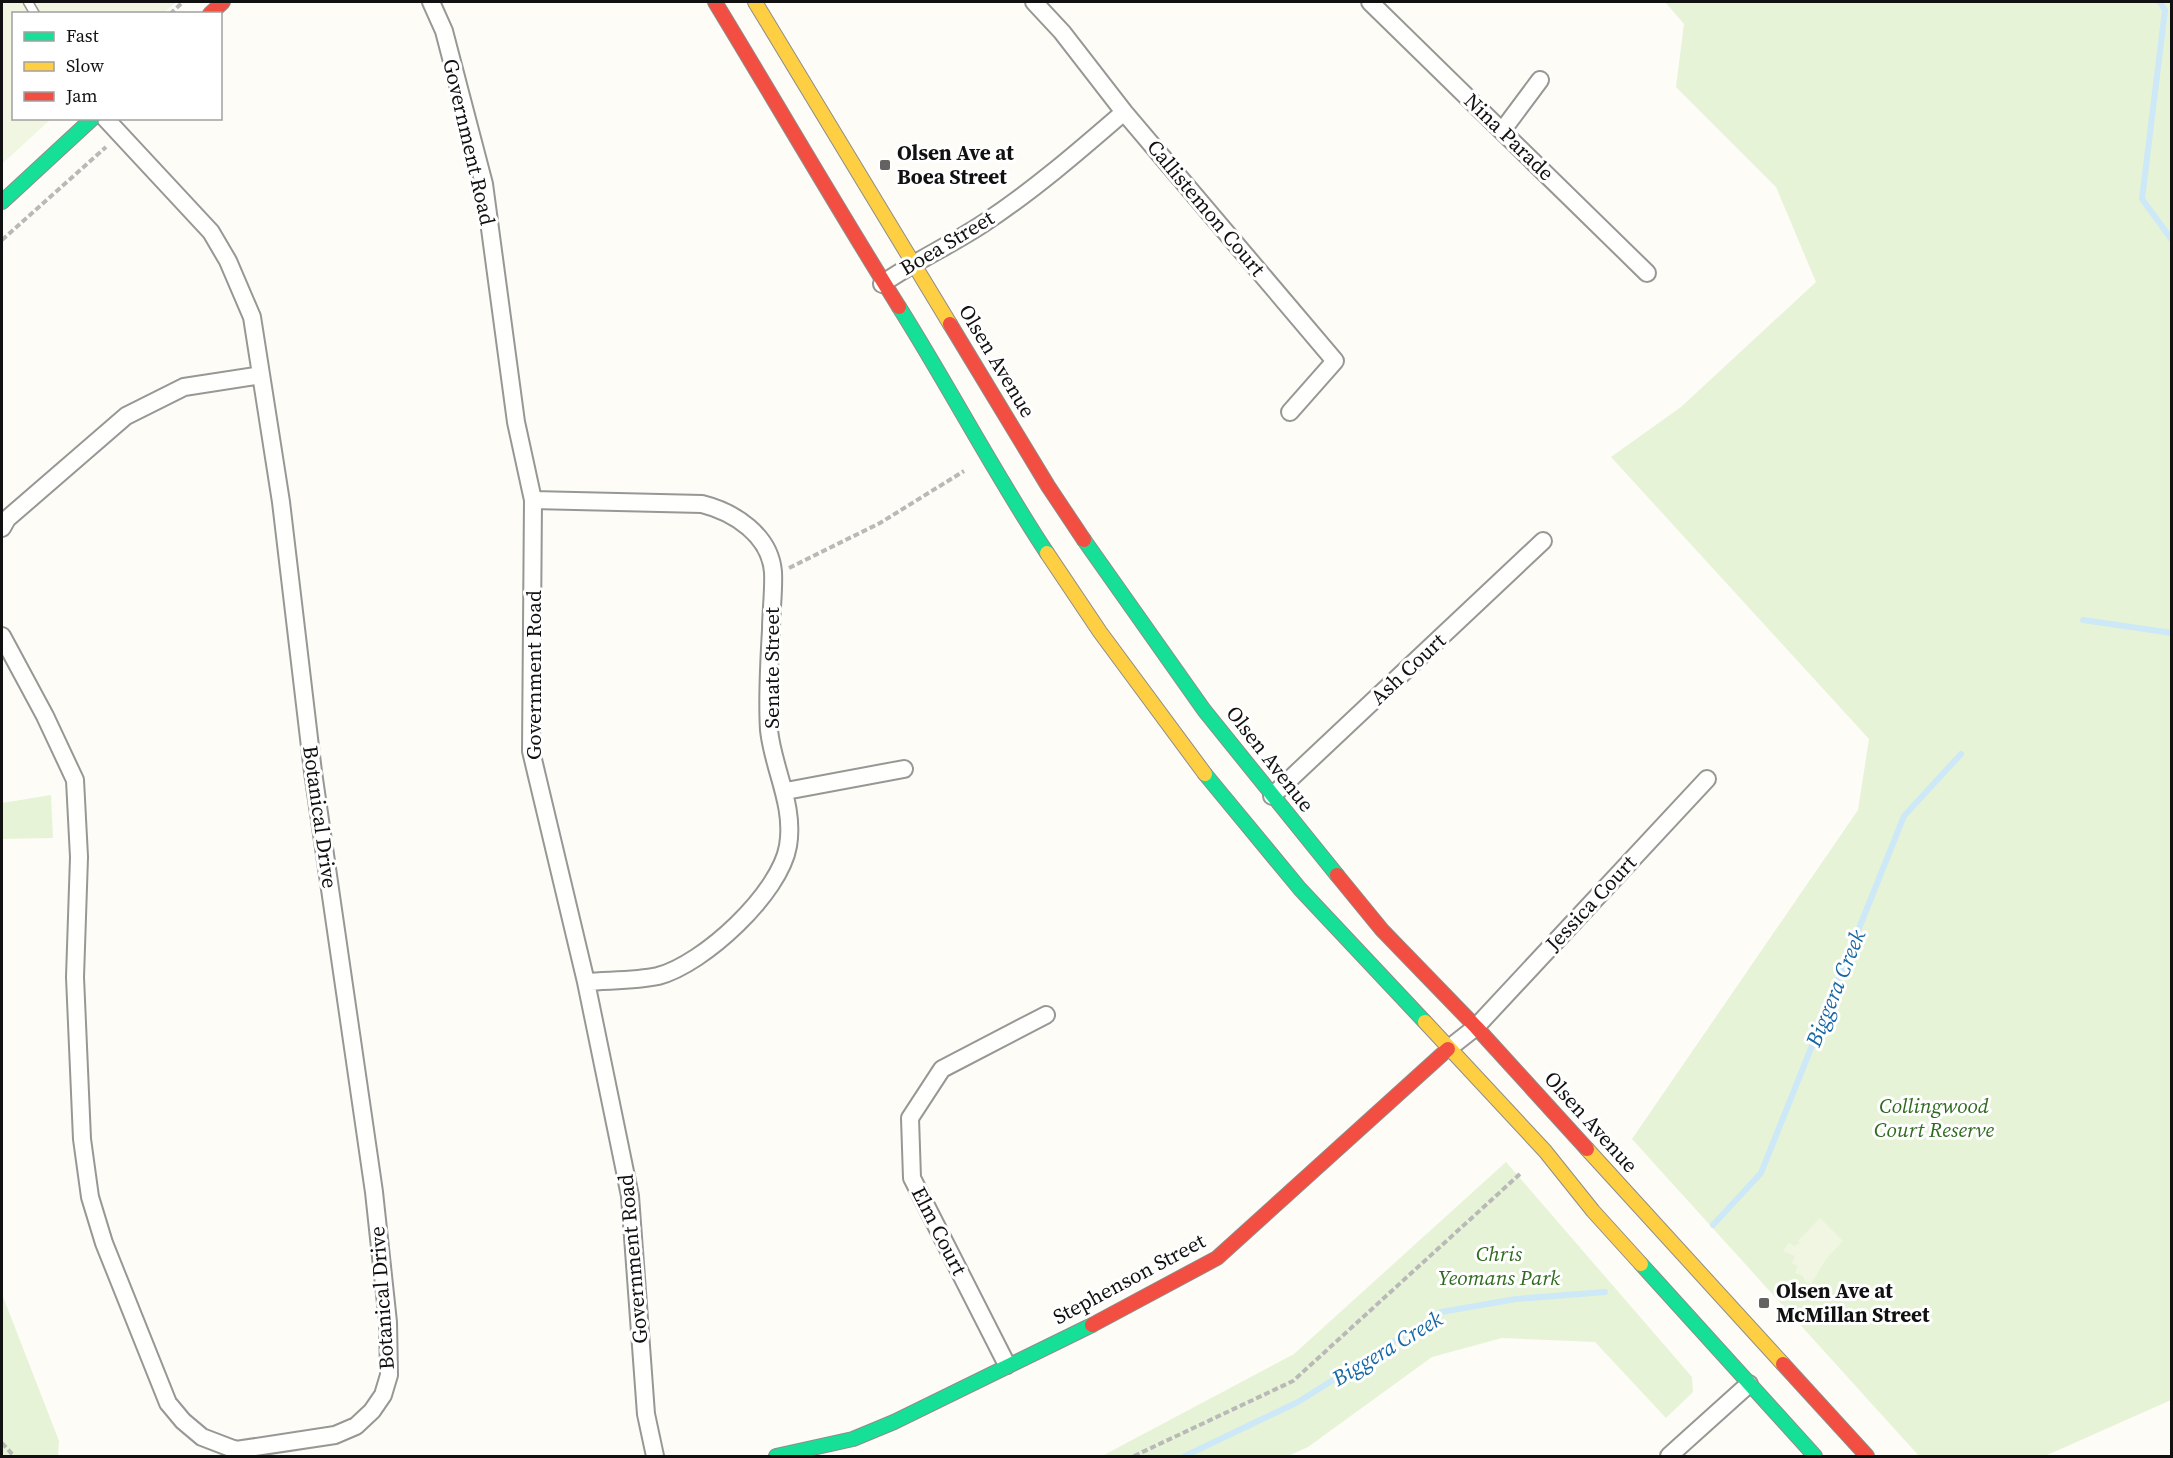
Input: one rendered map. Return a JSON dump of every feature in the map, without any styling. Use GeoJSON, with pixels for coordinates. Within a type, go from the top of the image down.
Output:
{"type":"FeatureCollection","features":[{"type":"Feature","properties":{"kind":"main road"},"geometry":{"type":"LineString","coordinates":[[716,2],[882,284],[905,314],[948,384],[981,448],[1034,534],[1149,700],[1242,820],[1448,1049],[1545,1151],[1593,1211],[1815,1456]]}},
{"type":"Feature","properties":{"kind":"main road","name":"Olsen Avenue"},"geometry":{"type":"LineString","coordinates":[[755,2],[1048,486],[1175,672],[1272,796],[1382,930],[1476,1027],[1867,1456]]}},
{"type":"Feature","properties":{"kind":"main road"},"geometry":{"type":"LineString","coordinates":[[2,202],[91,120]]}},
{"type":"Feature","properties":{"kind":"main road","name":"Stephenson Street"},"geometry":{"type":"LineString","coordinates":[[776,1456],[853,1438],[894,1422],[1137,1302],[1217,1258],[1448,1049]]}},
{"type":"Feature","properties":{"kind":"street","name":"Government Road"},"geometry":{"type":"LineString","coordinates":[[431,2],[444,31],[484,184],[516,422],[533,500],[531,751],[585,982],[630,1196],[646,1414],[656,1456]]}},
{"type":"Feature","properties":{"kind":"street","name":"Callistemon Court"},"geometry":{"type":"LineString","coordinates":[[1034,2],[1062,32],[1124,112],[1335,361],[1290,412]]}},
{"type":"Feature","properties":{"kind":"street","name":"Nina Parade"},"geometry":{"type":"LineString","coordinates":[[1370,2],[1647,273]]}},
{"type":"Feature","properties":{"kind":"street"},"geometry":{"type":"LineString","coordinates":[[1502,131],[1540,81]]}},
{"type":"Feature","properties":{"kind":"street","name":"Boea Street"},"geometry":{"type":"LineString","coordinates":[[882,284],[913,262],[982,224],[1037,186],[1124,112]]}},
{"type":"Feature","properties":{"kind":"street","name":"Botanical Drive"},"geometry":{"type":"LineString","coordinates":[[2,636],[45,716],[75,780],[79,857],[75,977],[82,1139],[88,1186],[104,1243],[168,1403],[183,1421],[202,1437],[236,1450],[334,1435],[356,1426],[372,1411],[383,1395],[389,1375],[388,1322],[374,1192],[313,772],[281,502],[252,317],[228,261],[211,232],[107,120]]}},
{"type":"Feature","properties":{"kind":"street"},"geometry":{"type":"LineString","coordinates":[[2,528],[8,519],[126,416],[184,387],[261,375]]}},
{"type":"Feature","properties":{"kind":"street","name":"Senate Street"},"geometry":{"type":"LineString","coordinates":[[533,500],[702,504],[716,508],[744,522],[756,534],[773,569],[770,731],[776,762],[786,791],[789,845],[783,864],[756,905],[687,963],[658,976],[585,982]]}},
{"type":"Feature","properties":{"kind":"street","name":"Ash Court"},"geometry":{"type":"LineString","coordinates":[[1272,796],[1543,541]]}},
{"type":"Feature","properties":{"kind":"street"},"geometry":{"type":"LineString","coordinates":[[786,791],[904,769]]}},
{"type":"Feature","properties":{"kind":"street","name":"Jessica Court"},"geometry":{"type":"LineString","coordinates":[[1448,1049],[1476,1027],[1707,779]]}},
{"type":"Feature","properties":{"kind":"street","name":"Elm Court"},"geometry":{"type":"LineString","coordinates":[[1007,1365],[912,1178],[910,1118],[942,1069],[1046,1016]]}},
{"type":"Feature","properties":{"kind":"street"},"geometry":{"type":"LineString","coordinates":[[1669,1456],[1749,1384]]}},
{"type":"Feature","properties":{"kind":"path"},"geometry":{"type":"LineString","coordinates":[[2,240],[106,147]]}},
{"type":"Feature","properties":{"kind":"path"},"geometry":{"type":"LineString","coordinates":[[773,569],[791,568],[880,523],[964,471]]}},
{"type":"Feature","properties":{"kind":"path"},"geometry":{"type":"LineString","coordinates":[[1134,1456],[1293,1381],[1521,1173]]}},
{"type":"Feature","properties":{"kind":"path"},"geometry":{"type":"LineString","coordinates":[[2,1443],[14,1456]]}},
{"type":"Feature","properties":{"kind":"green space"},"geometry":{"type":"Polygon","coordinates":[[[2,2],[176,2],[165,12],[12,12],[12,120],[50,120],[2,164],[2,2]]]}},
{"type":"Feature","properties":{"kind":"green space","name":"Collingwood Court Reserve"},"geometry":{"type":"Polygon","coordinates":[[[1665,2],[2171,2],[2171,1400],[2045,1456],[1919,1456],[1632,1139],[1858,810],[1869,739],[1611,457],[1681,407],[1816,282],[1776,187],[1676,87],[1684,24],[1665,2]]]}},
{"type":"Feature","properties":{"kind":"green space"},"geometry":{"type":"Polygon","coordinates":[[[51,795],[53,838],[2,839],[2,803],[51,795]]]}},
{"type":"Feature","properties":{"kind":"green space","name":"Chris Yeomans Park"},"geometry":{"type":"Polygon","coordinates":[[[1506,1162],[1692,1377],[1693,1392],[1666,1418],[1595,1342],[1502,1338],[1432,1357],[1308,1447],[1288,1456],[1102,1456],[1294,1354],[1506,1162]]]}},
{"type":"Feature","properties":{"kind":"green space"},"geometry":{"type":"Polygon","coordinates":[[[1820,1218],[1843,1241],[1826,1259],[1811,1284],[1805,1281],[1803,1276],[1795,1273],[1798,1266],[1792,1263],[1795,1256],[1783,1251],[1789,1243],[1794,1246],[1800,1243],[1798,1241],[1820,1218]]]}},
{"type":"Feature","properties":{"kind":"green space"},"geometry":{"type":"Polygon","coordinates":[[[2,1294],[59,1441],[58,1456],[2,1456],[2,1294]]]}},
{"type":"Feature","properties":{"kind":"waterway","name":"Biggera Creek"},"geometry":{"type":"LineString","coordinates":[[2160,2],[2165,10],[2142,199],[2172,240]]}},
{"type":"Feature","properties":{"kind":"waterway","name":"Biggera Creek"},"geometry":{"type":"LineString","coordinates":[[2083,620],[2172,633]]}},
{"type":"Feature","properties":{"kind":"waterway","name":"Biggera Creek"},"geometry":{"type":"LineString","coordinates":[[1713,1225],[1761,1173],[1904,816],[1961,754]]}},
{"type":"Feature","properties":{"kind":"waterway","name":"Biggera Creek"},"geometry":{"type":"LineString","coordinates":[[1185,1456],[1298,1402],[1441,1312],[1516,1299],[1605,1292]]}},
{"type":"Feature","properties":{"kind":"traffic: fast"},"geometry":{"type":"LineString","coordinates":[[2,202],[91,120]]}},
{"type":"Feature","properties":{"kind":"traffic: fast"},"geometry":{"type":"LineString","coordinates":[[899,307],[1047,553]]}},
{"type":"Feature","properties":{"kind":"traffic: fast"},"geometry":{"type":"LineString","coordinates":[[1084,540],[1204,710],[1337,875]]}},
{"type":"Feature","properties":{"kind":"traffic: fast"},"geometry":{"type":"LineString","coordinates":[[1205,774],[1300,889],[1425,1022]]}},
{"type":"Feature","properties":{"kind":"traffic: fast"},"geometry":{"type":"LineString","coordinates":[[1641,1264],[1815,1456]]}},
{"type":"Feature","properties":{"kind":"traffic: fast"},"geometry":{"type":"LineString","coordinates":[[776,1456],[853,1439],[894,1422],[1092,1325]]}},
{"type":"Feature","properties":{"kind":"traffic: slow"},"geometry":{"type":"LineString","coordinates":[[755,2],[950,324]]}},
{"type":"Feature","properties":{"kind":"traffic: slow"},"geometry":{"type":"LineString","coordinates":[[1047,553],[1100,632],[1205,774]]}},
{"type":"Feature","properties":{"kind":"traffic: slow"},"geometry":{"type":"LineString","coordinates":[[1425,1022],[1545,1151],[1593,1211],[1641,1264]]}},
{"type":"Feature","properties":{"kind":"traffic: slow"},"geometry":{"type":"LineString","coordinates":[[1587,1149],[1783,1364]]}},
{"type":"Feature","properties":{"kind":"traffic: jam"},"geometry":{"type":"LineString","coordinates":[[212,12],[223,2]]}},
{"type":"Feature","properties":{"kind":"traffic: jam"},"geometry":{"type":"LineString","coordinates":[[715,2],[899,307]]}},
{"type":"Feature","properties":{"kind":"traffic: jam"},"geometry":{"type":"LineString","coordinates":[[950,324],[1048,486],[1084,540]]}},
{"type":"Feature","properties":{"kind":"traffic: jam"},"geometry":{"type":"LineString","coordinates":[[1337,875],[1382,930],[1476,1027],[1587,1149]]}},
{"type":"Feature","properties":{"kind":"traffic: jam"},"geometry":{"type":"LineString","coordinates":[[1092,1325],[1217,1258],[1448,1049]]}},
{"type":"Feature","properties":{"kind":"traffic: jam"},"geometry":{"type":"LineString","coordinates":[[1783,1364],[1867,1456]]}},
{"type":"Feature","properties":{"kind":"place","name":"Olsen Ave at Boea Street"},"geometry":{"type":"Point","coordinates":[885,165]}},
{"type":"Feature","properties":{"kind":"place","name":"Olsen Ave at McMillan Street"},"geometry":{"type":"Point","coordinates":[1764,1303]}}]}
